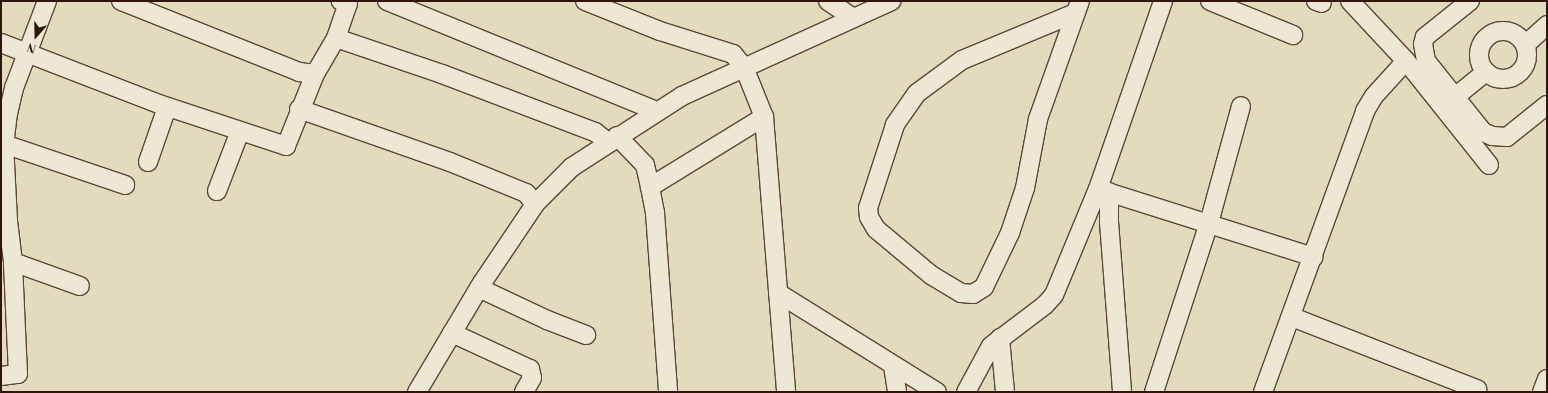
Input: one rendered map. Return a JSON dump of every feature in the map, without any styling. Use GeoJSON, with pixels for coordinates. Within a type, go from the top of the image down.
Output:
{"type":"FeatureCollection","features":[{"type":"Feature","properties":{"kind":"street"},"geometry":{"type":"LineString","coordinates":[[1,376],[18,374],[9,270],[4,144],[14,88],[47,1]]}},
{"type":"Feature","properties":{"kind":"street"},"geometry":{"type":"LineString","coordinates":[[121,1],[299,72],[315,74]]}},
{"type":"Feature","properties":{"kind":"street"},"geometry":{"type":"LineString","coordinates":[[386,1],[657,111]]}},
{"type":"Feature","properties":{"kind":"street"},"geometry":{"type":"LineString","coordinates":[[585,1],[660,31],[733,54],[744,67],[764,117],[786,392]]}},
{"type":"Feature","properties":{"kind":"street"},"geometry":{"type":"LineString","coordinates":[[828,1],[853,18]]}},
{"type":"Feature","properties":{"kind":"street"},"geometry":{"type":"LineString","coordinates":[[417,392],[479,288],[535,204],[572,167],[613,139],[682,96],[891,1]]}},
{"type":"Feature","properties":{"kind":"street"},"geometry":{"type":"LineString","coordinates":[[966,392],[991,346],[1045,306],[1054,295],[1103,190],[1163,1]]}},
{"type":"Feature","properties":{"kind":"street"},"geometry":{"type":"LineString","coordinates":[[1210,1],[1293,35]]}},
{"type":"Feature","properties":{"kind":"street"},"geometry":{"type":"LineString","coordinates":[[1350,1],[1406,61],[1489,165]]}},
{"type":"Feature","properties":{"kind":"street"},"geometry":{"type":"LineString","coordinates":[[1470,1],[1425,37],[1423,44],[1426,61],[1483,132],[1507,137],[1547,105]]}},
{"type":"Feature","properties":{"kind":"street"},"geometry":{"type":"LineString","coordinates":[[1,43],[26,55],[167,106],[286,146],[299,109],[315,74],[336,38],[347,2]]}},
{"type":"Feature","properties":{"kind":"street"},"geometry":{"type":"LineString","coordinates":[[1077,7],[1038,119],[1025,188],[1010,233],[984,287],[973,294],[961,293],[931,275],[876,229],[869,217],[868,208],[895,125],[917,93],[962,60],[1077,7]]}},
{"type":"Feature","properties":{"kind":"street"},"geometry":{"type":"LineString","coordinates":[[1525,45],[1547,25]]}},
{"type":"Feature","properties":{"kind":"street"},"geometry":{"type":"LineString","coordinates":[[1508,32],[1516,35],[1525,45],[1527,63],[1516,76],[1501,80],[1486,72],[1479,60],[1479,52],[1482,45],[1492,34],[1508,32]]}},
{"type":"Feature","properties":{"kind":"street"},"geometry":{"type":"LineString","coordinates":[[336,38],[442,74],[613,139],[645,165],[655,213],[668,392]]}},
{"type":"Feature","properties":{"kind":"street"},"geometry":{"type":"LineString","coordinates":[[1263,392],[1314,257],[1365,111],[1374,96],[1406,61]]}},
{"type":"Feature","properties":{"kind":"street"},"geometry":{"type":"LineString","coordinates":[[1455,97],[1486,72]]}},
{"type":"Feature","properties":{"kind":"street"},"geometry":{"type":"LineString","coordinates":[[148,162],[167,106]]}},
{"type":"Feature","properties":{"kind":"street"},"geometry":{"type":"LineString","coordinates":[[1154,392],[1209,223],[1241,106]]}},
{"type":"Feature","properties":{"kind":"street"},"geometry":{"type":"LineString","coordinates":[[299,109],[450,162],[526,193],[535,204]]}},
{"type":"Feature","properties":{"kind":"street"},"geometry":{"type":"LineString","coordinates":[[650,187],[764,117]]}},
{"type":"Feature","properties":{"kind":"street"},"geometry":{"type":"LineString","coordinates":[[217,191],[240,131]]}},
{"type":"Feature","properties":{"kind":"street"},"geometry":{"type":"LineString","coordinates":[[4,144],[125,185]]}},
{"type":"Feature","properties":{"kind":"street"},"geometry":{"type":"LineString","coordinates":[[1103,190],[1314,257]]}},
{"type":"Feature","properties":{"kind":"street"},"geometry":{"type":"LineString","coordinates":[[1103,190],[1109,222],[1122,392]]}},
{"type":"Feature","properties":{"kind":"street"},"geometry":{"type":"LineString","coordinates":[[9,270],[80,286]]}},
{"type":"Feature","properties":{"kind":"street"},"geometry":{"type":"LineString","coordinates":[[479,288],[547,320],[586,335]]}},
{"type":"Feature","properties":{"kind":"street"},"geometry":{"type":"LineString","coordinates":[[778,293],[840,329],[894,366],[937,392]]}},
{"type":"Feature","properties":{"kind":"street"},"geometry":{"type":"LineString","coordinates":[[1292,317],[1477,389]]}},
{"type":"Feature","properties":{"kind":"street"},"geometry":{"type":"LineString","coordinates":[[452,333],[530,370],[532,378],[524,392]]}},
{"type":"Feature","properties":{"kind":"street"},"geometry":{"type":"LineString","coordinates":[[1000,338],[1005,392]]}},
{"type":"Feature","properties":{"kind":"street"},"geometry":{"type":"LineString","coordinates":[[894,366],[897,392]]}},
{"type":"Feature","properties":{"kind":"street"},"geometry":{"type":"LineString","coordinates":[[1542,392],[1547,379]]}}]}
